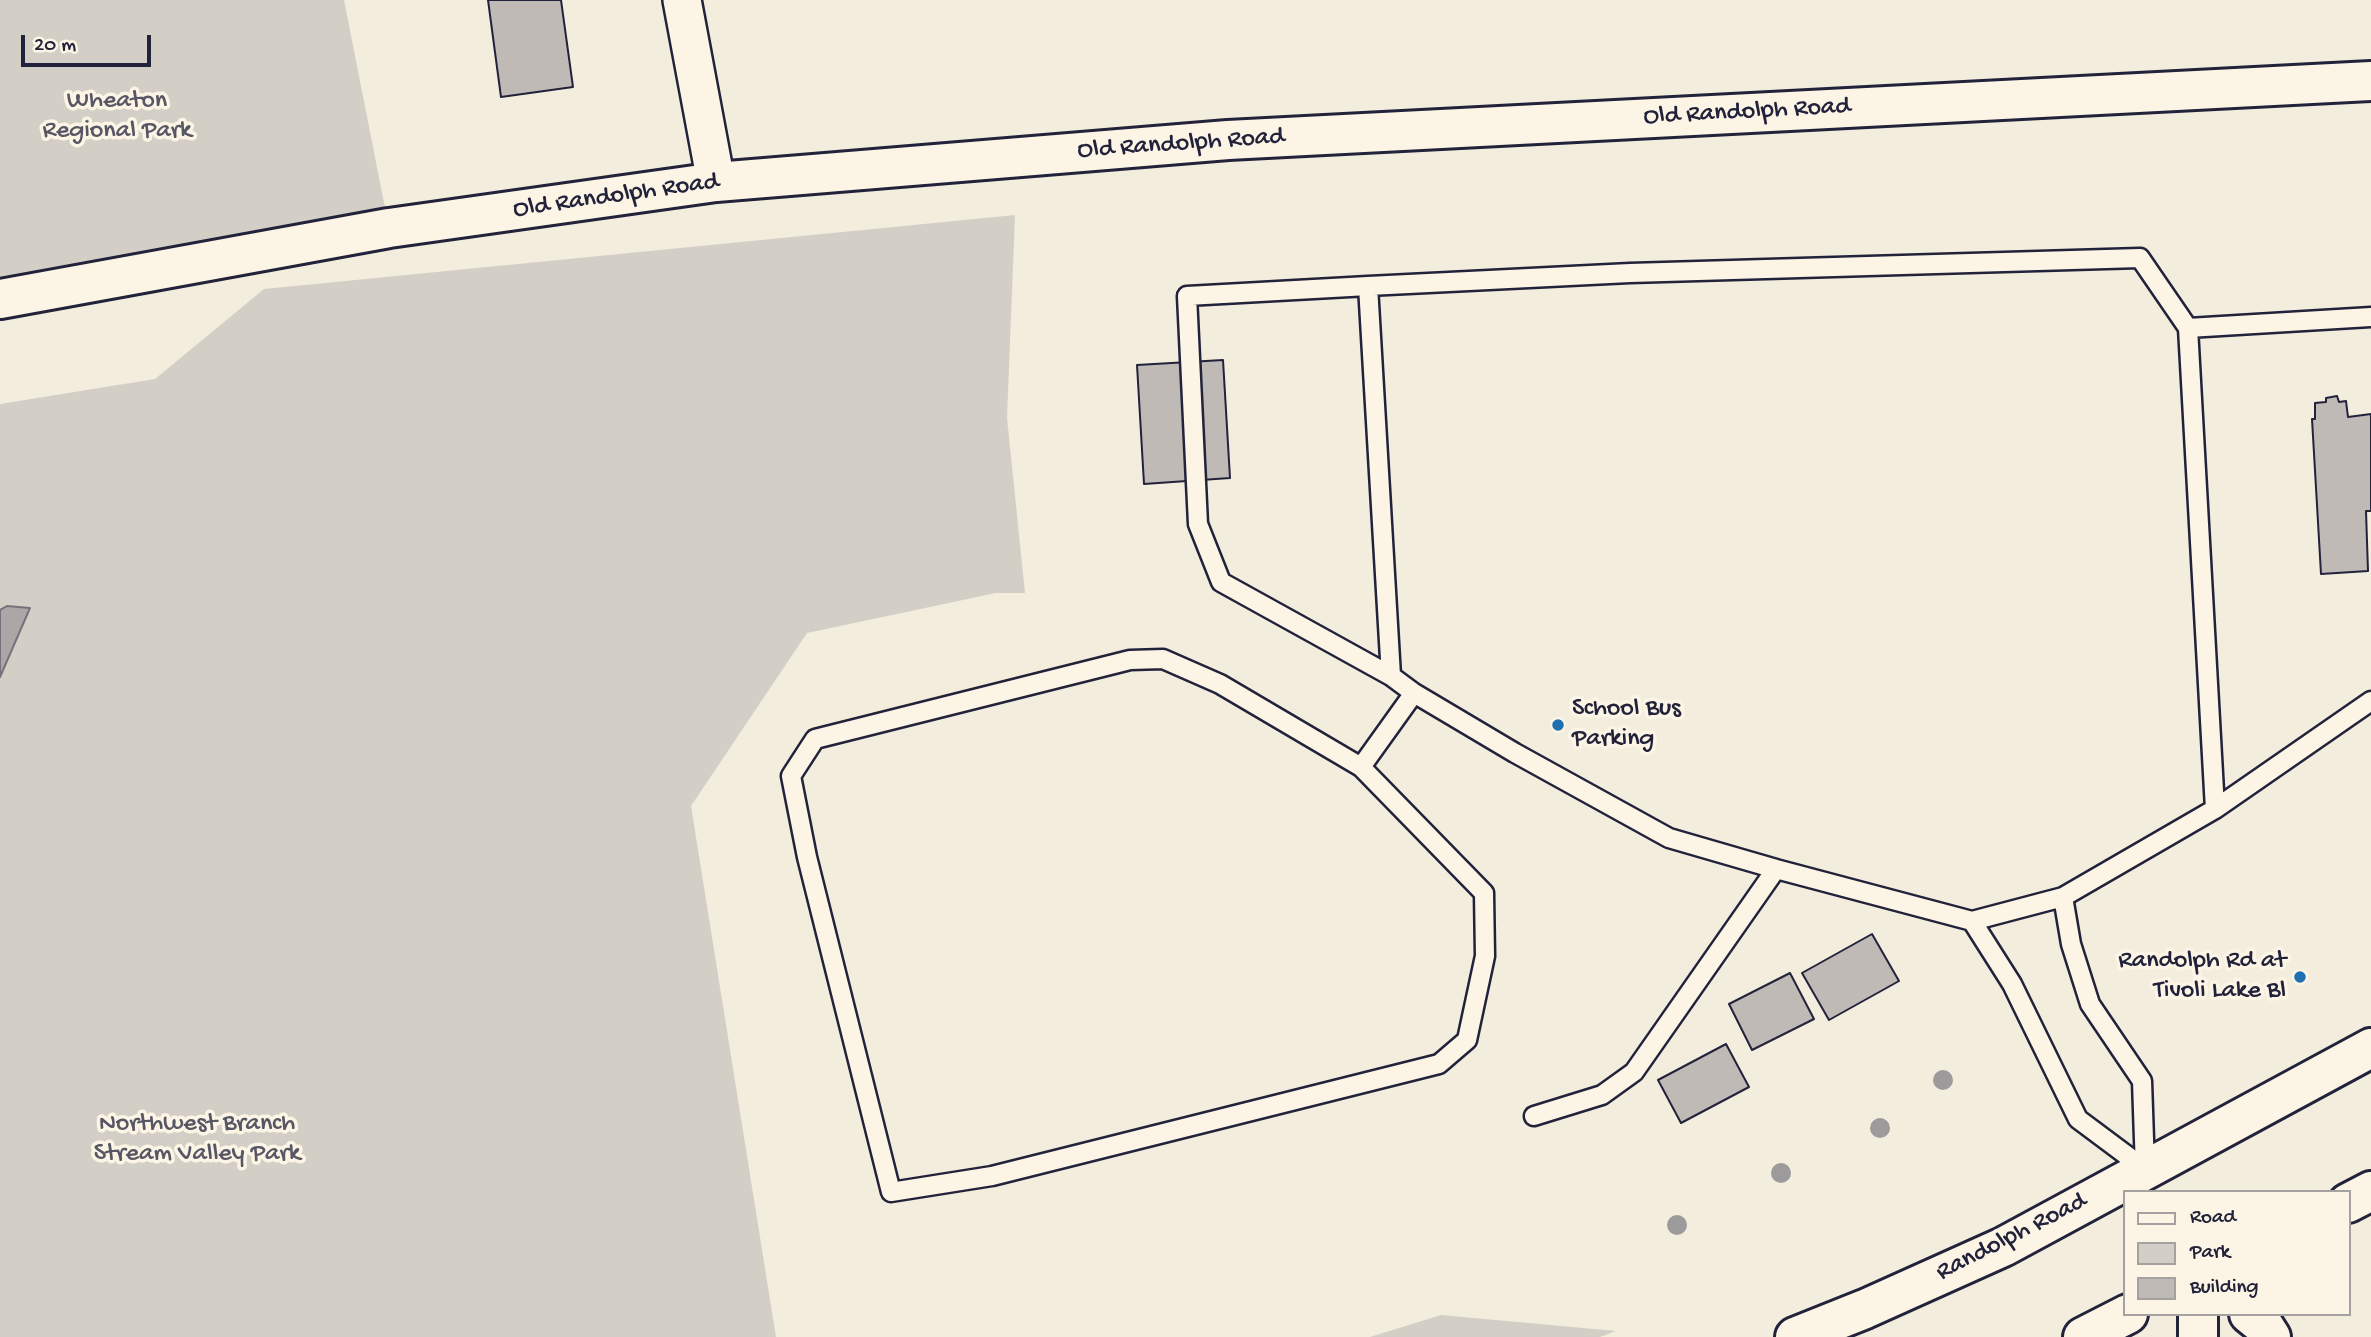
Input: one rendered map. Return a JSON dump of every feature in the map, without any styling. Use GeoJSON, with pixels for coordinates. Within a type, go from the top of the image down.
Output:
{"type":"FeatureCollection","features":[{"type":"Feature","properties":{"kind":"street"},"geometry":{"type":"LineString","coordinates":[[682,0],[716,182]]}},
{"type":"Feature","properties":{"kind":"street","name":"Old Randolph Road"},"geometry":{"type":"LineString","coordinates":[[0,299],[389,228],[716,182],[1228,140],[2371,81]]}},
{"type":"Feature","properties":{"kind":"street","name":"Randolph Road"},"geometry":{"type":"LineString","coordinates":[[2128,1190],[2150,1180],[2371,1048]]}},
{"type":"Feature","properties":{"kind":"street"},"geometry":{"type":"LineString","coordinates":[[2350,1202],[2371,1191]]}},
{"type":"Feature","properties":{"kind":"street","name":"Randolph Road"},"geometry":{"type":"LineString","coordinates":[[1795,1337],[2122,1193]]}},
{"type":"Feature","properties":{"kind":"street"},"geometry":{"type":"LineString","coordinates":[[2083,1337],[2123,1316]]}},
{"type":"Feature","properties":{"kind":"street"},"geometry":{"type":"LineString","coordinates":[[2198,1316],[2198,1337]]}},
{"type":"Feature","properties":{"kind":"street"},"geometry":{"type":"LineString","coordinates":[[2252,1316],[2264,1326],[2271,1337]]}},
{"type":"Feature","properties":{"kind":"lane"},"geometry":{"type":"LineString","coordinates":[[2214,809],[2188,328],[2140,258],[1630,273],[1187,296],[1198,524],[1221,582],[1391,676],[1414,693],[1516,753],[1669,838],[1972,921],[2063,897],[2214,809],[2371,701]]}},
{"type":"Feature","properties":{"kind":"lane"},"geometry":{"type":"LineString","coordinates":[[1368,286],[1391,676]]}},
{"type":"Feature","properties":{"kind":"lane"},"geometry":{"type":"LineString","coordinates":[[2188,328],[2371,317]]}},
{"type":"Feature","properties":{"kind":"lane"},"geometry":{"type":"LineString","coordinates":[[1163,659],[1220,684],[1361,767],[1484,893],[1485,956],[1467,1040],[1439,1064],[992,1176],[891,1192],[807,857],[792,776],[815,739],[1130,660],[1163,659]]}},
{"type":"Feature","properties":{"kind":"lane"},"geometry":{"type":"LineString","coordinates":[[1361,767],[1414,693]]}},
{"type":"Feature","properties":{"kind":"lane"},"geometry":{"type":"LineString","coordinates":[[1534,1115],[1602,1095],[1634,1072],[1776,869]]}},
{"type":"Feature","properties":{"kind":"lane"},"geometry":{"type":"LineString","coordinates":[[2063,897],[2071,944],[2091,1003],[2142,1081],[2150,1180]]}},
{"type":"Feature","properties":{"kind":"lane"},"geometry":{"type":"LineString","coordinates":[[1972,921],[2012,984],[2078,1119],[2150,1180]]}},
{"type":"Feature","properties":{"kind":"green space","name":"Wheaton Regional Park"},"geometry":{"type":"Polygon","coordinates":[[[0,0],[344,0],[389,228],[0,301],[0,0]]]}},
{"type":"Feature","properties":{"kind":"green space","name":"Northwest Branch Stream Valley Park"},"geometry":{"type":"Polygon","coordinates":[[[1015,215],[1007,418],[1025,593],[996,593],[807,633],[691,806],[776,1337],[0,1337],[0,677],[30,609],[7,606],[0,610],[0,404],[155,379],[264,289],[1015,215]]]}},
{"type":"Feature","properties":{"kind":"green space"},"geometry":{"type":"Polygon","coordinates":[[[1441,1315],[1616,1331],[1600,1337],[1370,1337],[1441,1315]]]}},
{"type":"Feature","properties":{"kind":"shaded area"},"geometry":{"type":"Polygon","coordinates":[[[7,606],[30,608],[0,677],[0,610],[7,606]]]}},
{"type":"Feature","properties":{"kind":"building"},"geometry":{"type":"Polygon","coordinates":[[[488,0],[561,0],[573,87],[501,97],[488,0]]]}},
{"type":"Feature","properties":{"kind":"building"},"geometry":{"type":"Polygon","coordinates":[[[1223,360],[1230,478],[1144,484],[1137,365],[1223,360]]]}},
{"type":"Feature","properties":{"kind":"building"},"geometry":{"type":"Polygon","coordinates":[[[2337,396],[2339,402],[2346,401],[2348,417],[2371,414],[2371,511],[2366,511],[2368,571],[2321,574],[2312,419],[2315,419],[2315,403],[2326,402],[2326,398],[2337,396]]]}},
{"type":"Feature","properties":{"kind":"building"},"geometry":{"type":"Polygon","coordinates":[[[1872,934],[1899,981],[1829,1020],[1802,973],[1872,934]]]}},
{"type":"Feature","properties":{"kind":"building"},"geometry":{"type":"Polygon","coordinates":[[[1790,973],[1814,1019],[1752,1050],[1729,1004],[1790,973]]]}},
{"type":"Feature","properties":{"kind":"building"},"geometry":{"type":"Polygon","coordinates":[[[1726,1044],[1749,1087],[1681,1123],[1658,1080],[1726,1044]]]}},
{"type":"Feature","properties":{"kind":"place","name":"School Bus Parking"},"geometry":{"type":"Point","coordinates":[1558,725]}},
{"type":"Feature","properties":{"kind":"place","name":"Randolph Rd at Tivoli Lake Bl"},"geometry":{"type":"Point","coordinates":[2300,977]}}]}
